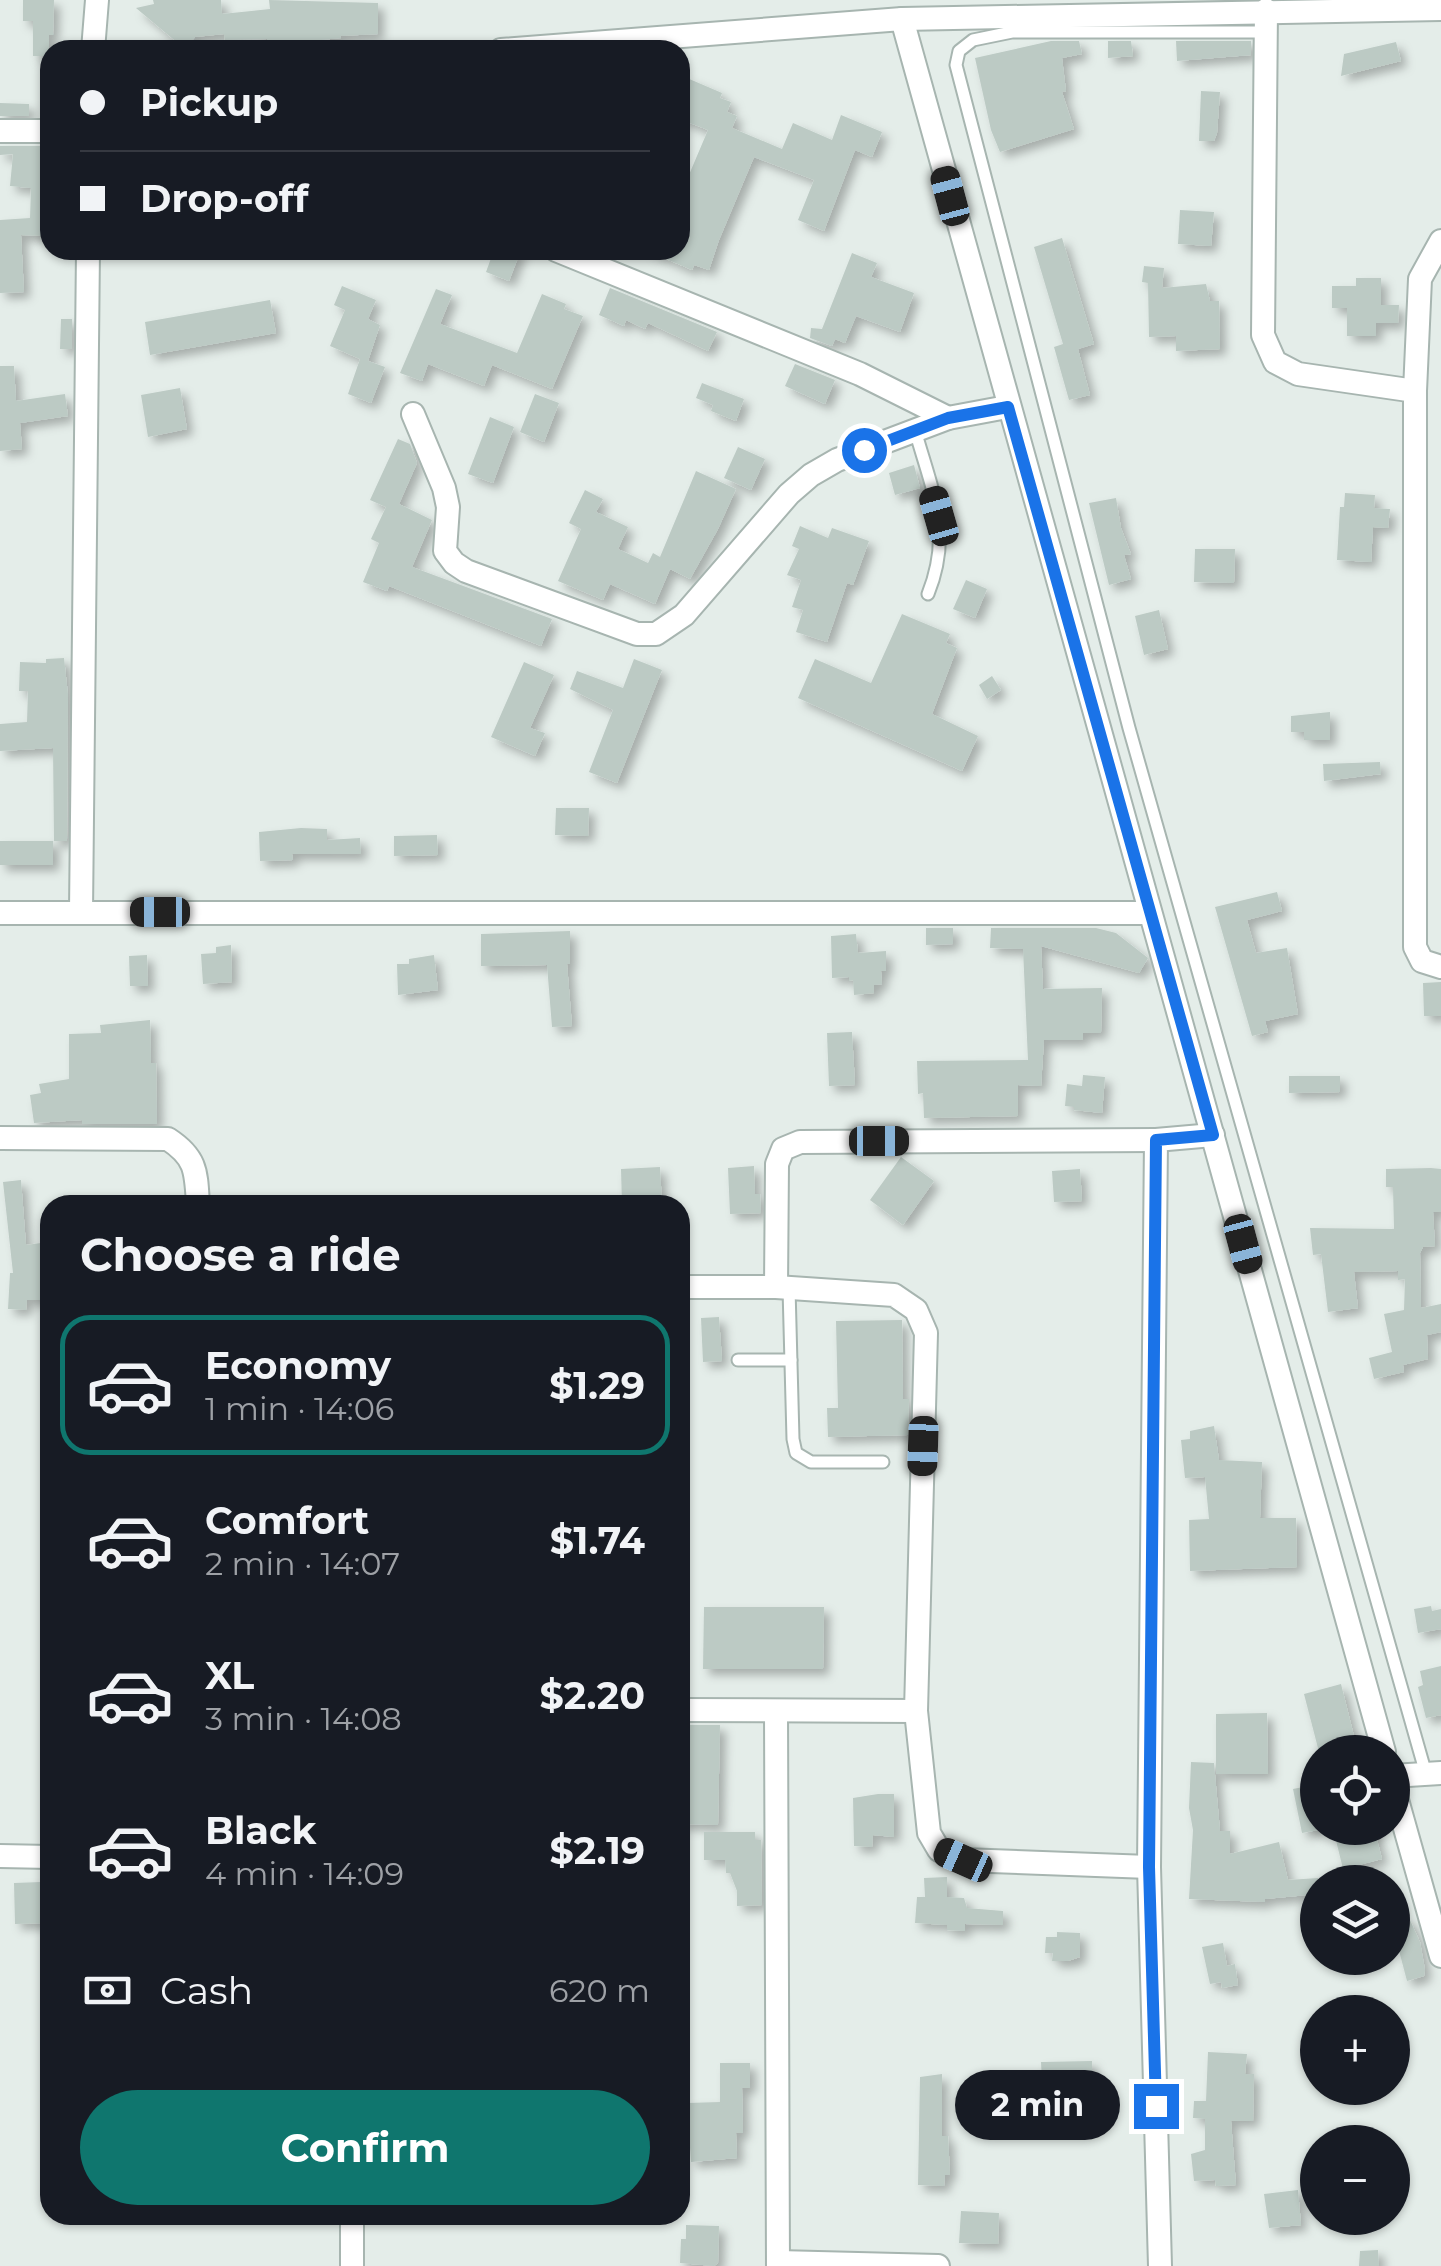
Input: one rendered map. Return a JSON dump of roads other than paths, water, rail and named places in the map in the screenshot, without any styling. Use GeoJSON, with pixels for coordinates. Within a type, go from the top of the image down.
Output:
{"type":"FeatureCollection","features":[{"type":"Feature","properties":{"kind":"street"},"geometry":{"type":"LineString","coordinates":[[94,40],[97,0]]}},
{"type":"Feature","properties":{"kind":"street"},"geometry":{"type":"LineString","coordinates":[[630,40],[902,19],[1267,21],[1321,5],[1441,8]]}},
{"type":"Feature","properties":{"kind":"street"},"geometry":{"type":"LineString","coordinates":[[902,19],[1379,1735]]}},
{"type":"Feature","properties":{"kind":"street"},"geometry":{"type":"LineString","coordinates":[[1267,21],[1263,335],[1275,362],[1298,374],[1415,390]]}},
{"type":"Feature","properties":{"kind":"street"},"geometry":{"type":"LineString","coordinates":[[0,131],[40,131]]}},
{"type":"Feature","properties":{"kind":"street"},"geometry":{"type":"LineString","coordinates":[[1441,242],[1420,278],[1415,390],[1415,947],[1422,961],[1441,967]]}},
{"type":"Feature","properties":{"kind":"street"},"geometry":{"type":"LineString","coordinates":[[82,912],[88,260]]}},
{"type":"Feature","properties":{"kind":"street"},"geometry":{"type":"LineString","coordinates":[[581,260],[860,374],[948,418]]}},
{"type":"Feature","properties":{"kind":"street"},"geometry":{"type":"LineString","coordinates":[[412,414],[444,488],[448,507],[445,551],[454,563],[466,571],[638,634],[656,634],[684,615],[789,494],[811,475],[838,460],[948,418],[1008,407]]}},
{"type":"Feature","properties":{"kind":"street"},"geometry":{"type":"LineString","coordinates":[[0,912],[1150,913]]}},
{"type":"Feature","properties":{"kind":"street"},"geometry":{"type":"LineString","coordinates":[[782,1288],[777,1164],[784,1149],[800,1142],[1156,1140],[1213,1135]]}},
{"type":"Feature","properties":{"kind":"street"},"geometry":{"type":"LineString","coordinates":[[0,1138],[168,1139],[187,1151],[196,1172],[197,1195]]}},
{"type":"Feature","properties":{"kind":"street"},"geometry":{"type":"LineString","coordinates":[[1156,1140],[1149,1867],[1160,2266]]}},
{"type":"Feature","properties":{"kind":"street"},"geometry":{"type":"LineString","coordinates":[[690,1287],[782,1288],[894,1296],[916,1310],[926,1333],[916,1711],[929,1833],[940,1850],[963,1860],[1149,1867]]}},
{"type":"Feature","properties":{"kind":"street"},"geometry":{"type":"LineString","coordinates":[[690,1710],[916,1711]]}},
{"type":"Feature","properties":{"kind":"street"},"geometry":{"type":"LineString","coordinates":[[776,1711],[778,2264],[938,2266]]}},
{"type":"Feature","properties":{"kind":"street"},"geometry":{"type":"LineString","coordinates":[[1410,1844],[1441,1956]]}},
{"type":"Feature","properties":{"kind":"street"},"geometry":{"type":"LineString","coordinates":[[0,1856],[40,1857]]}},
{"type":"Feature","properties":{"kind":"street"},"geometry":{"type":"LineString","coordinates":[[352,2225],[352,2266]]}},
{"type":"Feature","properties":{"kind":"lane"},"geometry":{"type":"LineString","coordinates":[[1267,21],[1012,32],[973,40],[958,51],[956,65],[1129,728],[1433,1774]]}},
{"type":"Feature","properties":{"kind":"lane"},"geometry":{"type":"LineString","coordinates":[[916,430],[939,516],[942,546],[928,594]]}},
{"type":"Feature","properties":{"kind":"lane"},"geometry":{"type":"LineString","coordinates":[[1163,958],[1195,956]]}},
{"type":"Feature","properties":{"kind":"lane"},"geometry":{"type":"LineString","coordinates":[[782,1288],[796,1454],[812,1462],[883,1462]]}},
{"type":"Feature","properties":{"kind":"lane"},"geometry":{"type":"LineString","coordinates":[[738,1360],[791,1360]]}}]}
